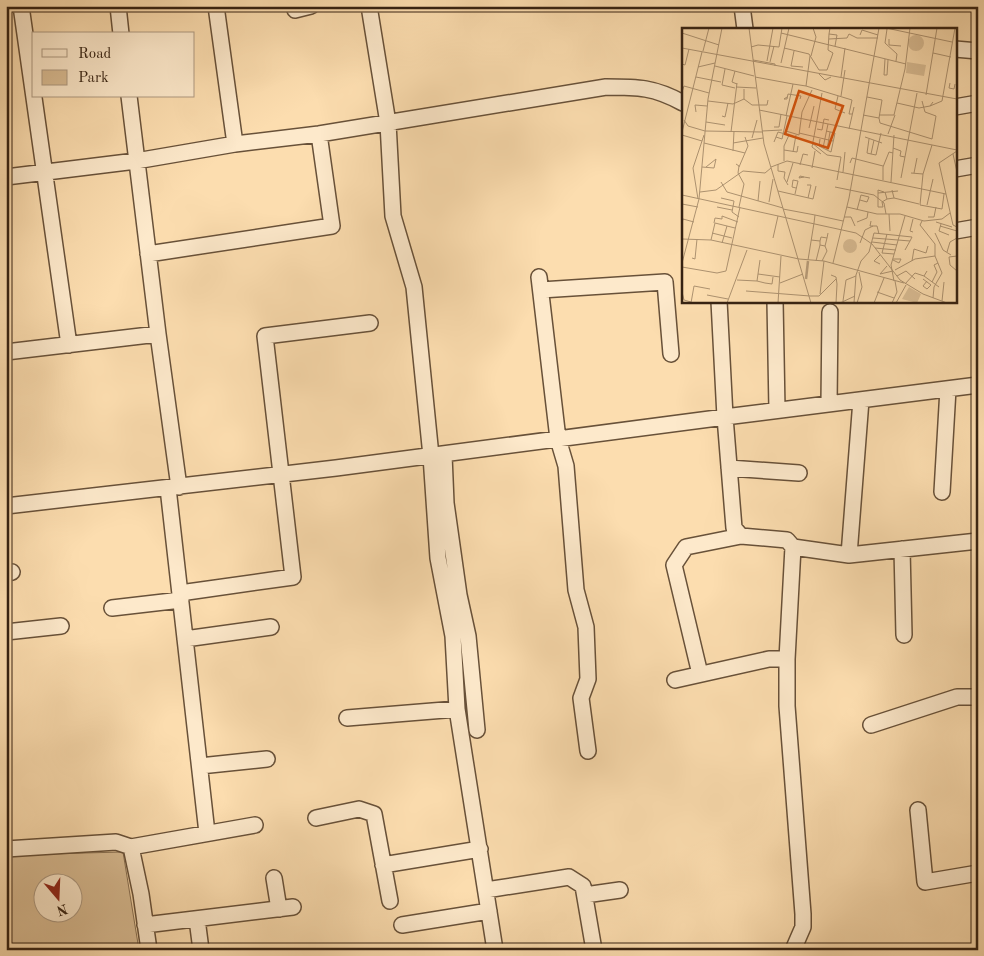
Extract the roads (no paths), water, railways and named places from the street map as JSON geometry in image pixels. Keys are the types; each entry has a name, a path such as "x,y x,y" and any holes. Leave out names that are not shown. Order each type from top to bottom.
{"street":[{"path":"21,6 32,85"},
{"path":"118,6 121,32"},
{"path":"216,6 235,144"},
{"path":"295,10 311,6"},
{"path":"369,6 388,123 392,216 414,287 459,595 468,636 477,730"},
{"path":"742,6 746,28"},
{"path":"956,49 978,51"},
{"path":"6,176 136,161 235,144 319,134 606,87 637,87 666,94 682,103"},
{"path":"34,98 69,345"},
{"path":"129,98 158,334 174,487 180,597 207,833"},
{"path":"956,107 978,103"},
{"path":"148,254 332,226 319,134"},
{"path":"956,169 978,165"},
{"path":"956,231 978,227"},
{"path":"588,751 581,698 588,679 586,627 576,590 566,466 558,439 540,284 665,282 671,354"},
{"path":"719,302 725,417 734,528 741,536"},
{"path":"776,302 777,410"},
{"path":"829,404 830,312"},
{"path":"112,608 293,577 264,336 370,323"},
{"path":"6,352 158,334"},
{"path":"6,506 438,456 978,385"},
{"path":"942,492 948,389"},
{"path":"849,555 860,400"},
{"path":"438,456 438,558 454,636 457,709 495,950"},
{"path":"729,468 799,473"},
{"path":"700,674 674,565 686,547 741,536 787,540 793,547 849,555 978,541"},
{"path":"793,547 787,659 787,706 803,914 803,927 793,950"},
{"path":"902,549 904,635"},
{"path":"6,632 61,626"},
{"path":"185,639 271,627"},
{"path":"674,680 769,659 787,659"},
{"path":"871,725 957,697 978,697"},
{"path":"347,718 457,709"},
{"path":"200,766 268,759"},
{"path":"316,818 359,809 374,814 390,901"},
{"path":"918,810 925,882 978,873"},
{"path":"6,849 116,842 131,847 255,825"},
{"path":"131,847 141,894 149,950"},
{"path":"384,865 480,849"},
{"path":"486,890 569,877 583,886 594,950"},
{"path":"145,925 286,908 274,878"},
{"path":"585,895 620,890"},
{"path":"402,925 489,911"},
{"path":"197,919 201,950"}]}
